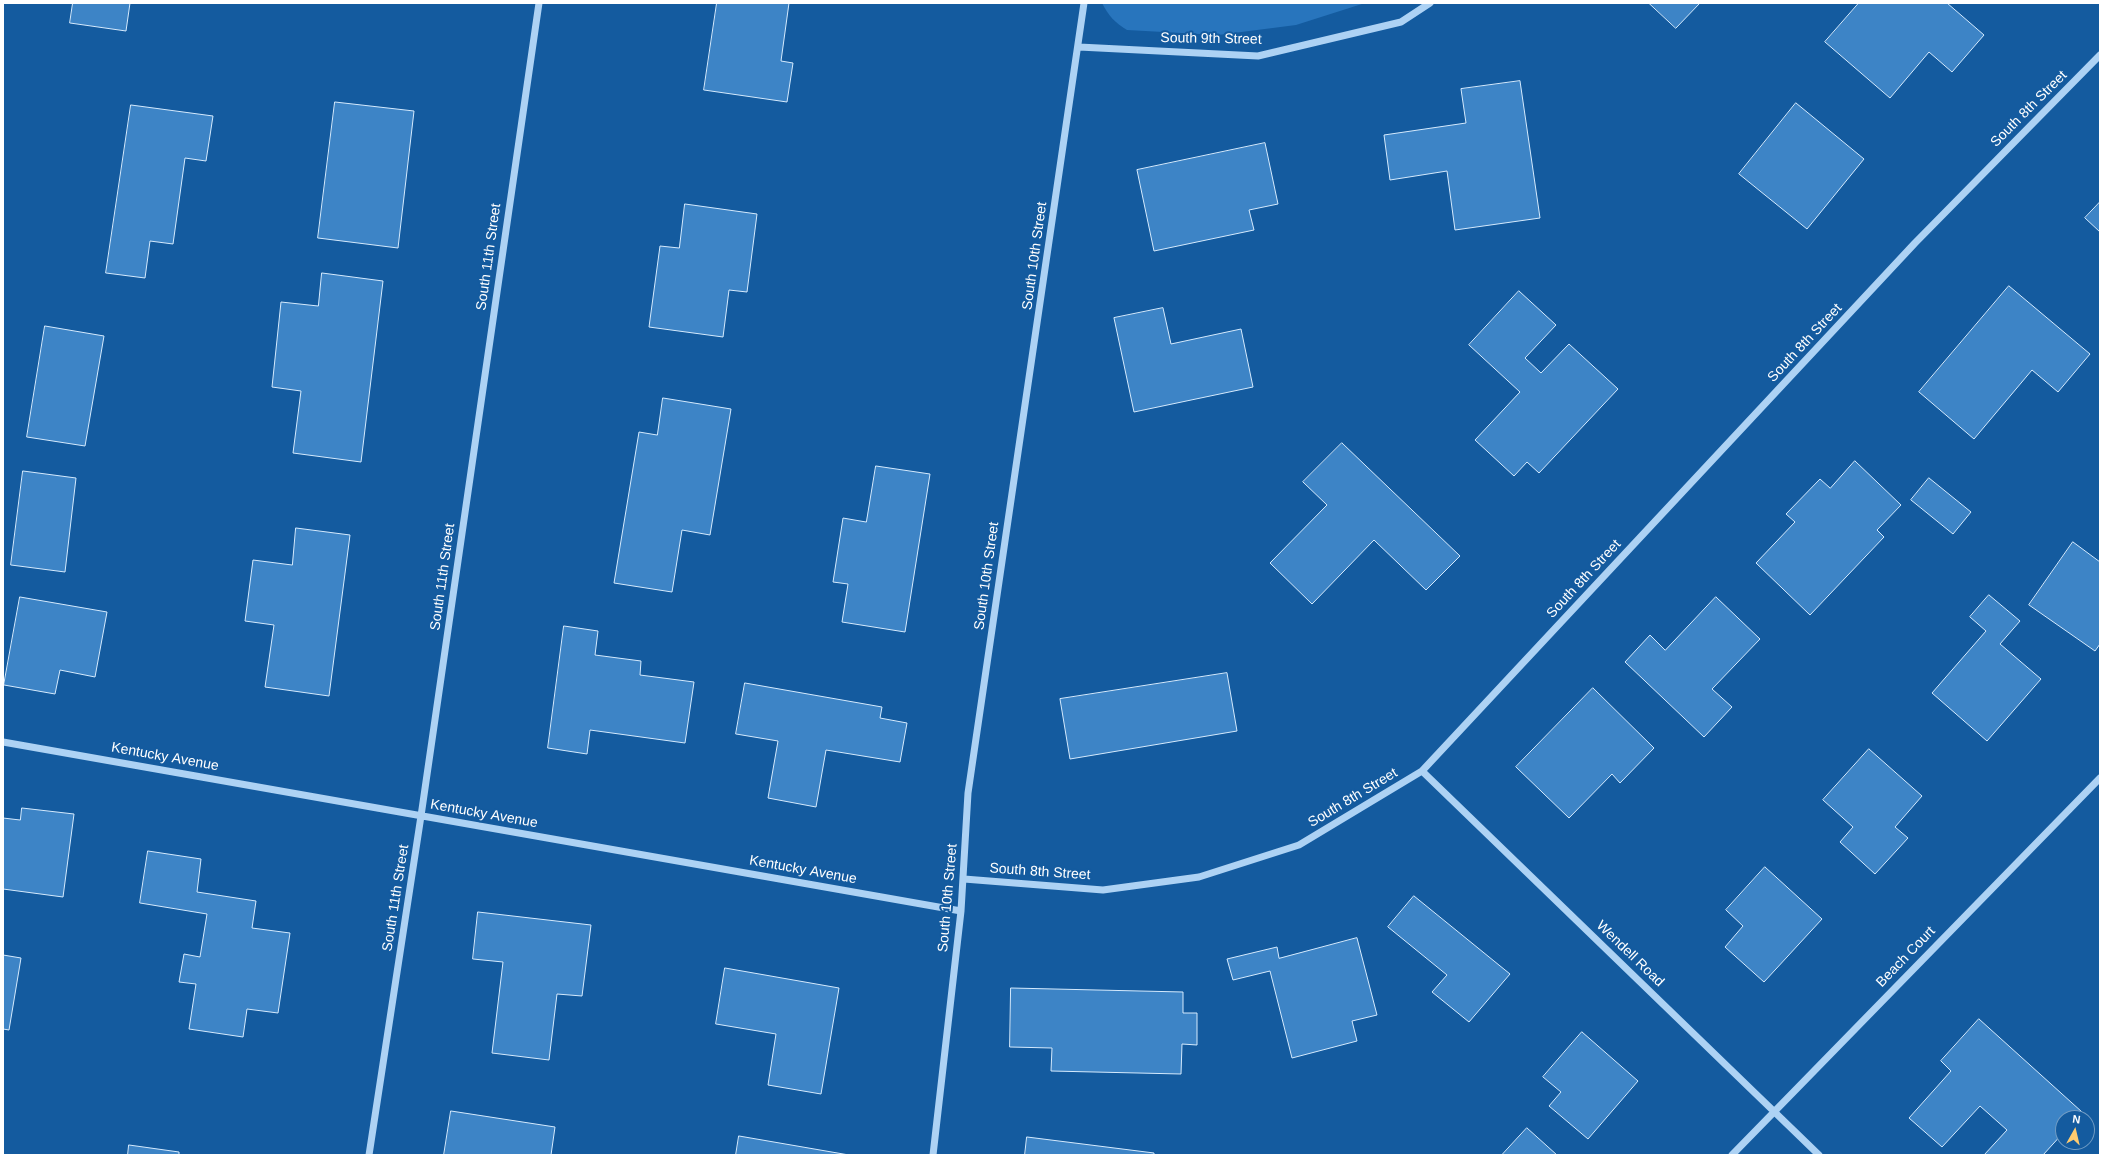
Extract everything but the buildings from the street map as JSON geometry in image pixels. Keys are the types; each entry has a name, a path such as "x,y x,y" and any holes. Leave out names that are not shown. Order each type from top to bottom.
{"street":[{"name":"South 11th Street","path":"369,1155 421,816 539,3"},
{"name":"South 10th Street","path":"933,1155 961,911 968,793 1084,3"},
{"name":"South 9th Street","path":"1078,47 1258,56 1401,22 1430,3"},
{"name":"South 8th Street","path":"964,879 1103,890 1199,877 1299,845 1422,772 1915,243 2100,55"},
{"name":"Kentucky Avenue","path":"3,742 961,911"},
{"name":"Wendell Road","path":"1422,772 1819,1155"},
{"name":"Beach Court","path":"1732,1155 2100,778"}],"shaded area":[{"path":"1102,3 1365,3 1296,25 1218,35 1127,30 1112,18"}]}
